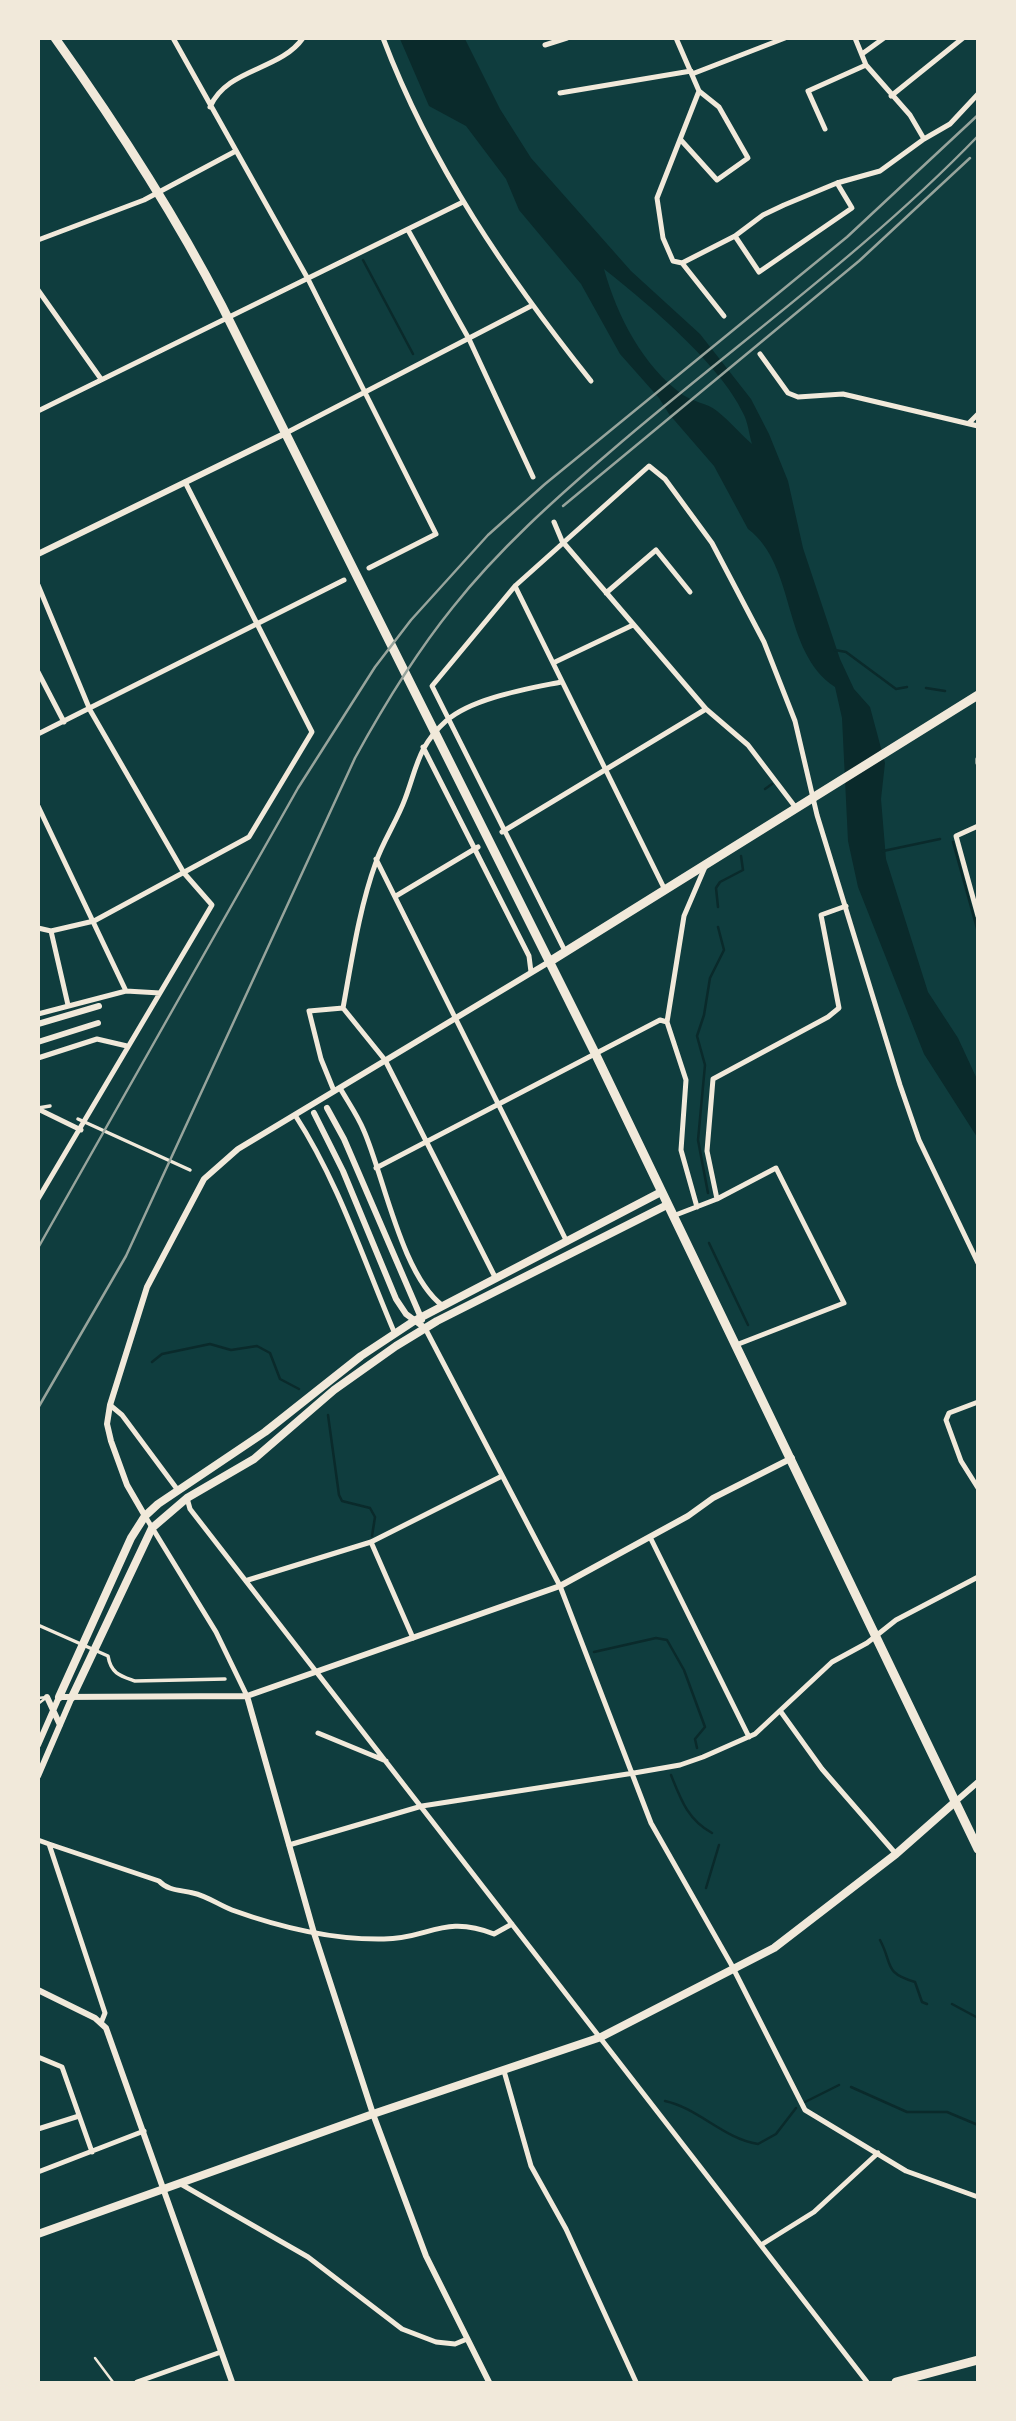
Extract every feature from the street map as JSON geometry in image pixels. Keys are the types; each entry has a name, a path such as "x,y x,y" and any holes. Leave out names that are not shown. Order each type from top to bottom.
{"highway":[{"path":"55,38 114,120 160,192 228,317 595,1053 978,1849"},
{"path":"549,962 978,695"},
{"path":"896,2382 978,2360"}],"main road":[{"path":"59,1697 103,1597 145,1516 177,1489 256,1438 417,1320 661,1192"},
{"path":"72,1697 152,1528 187,1498 254,1459 343,1382 425,1328 667,1205"},
{"path":"38,2234 373,2114 601,2037 734,1970 792,1935 896,1854 954,1802"}],"street":[{"path":"173,38 234,152 308,279 436,534 369,568"},
{"path":"210,107 223,86 283,55 303,38"},
{"path":"383,38 425,133 463,202 531,306 591,380"},
{"path":"545,46 567,38"},
{"path":"676,38 699,91 719,107 748,158 717,180 680,139"},
{"path":"560,93 692,72 785,38"},
{"path":"855,38 866,65 910,115 924,139"},
{"path":"862,54 884,38"},
{"path":"891,96 963,38"},
{"path":"825,128 808,91 866,65"},
{"path":"699,91 657,198 663,238 673,261 682,263 724,316"},
{"path":"682,263 735,236 763,215 837,183 880,172 924,139 950,124 978,94"},
{"path":"38,240 160,192 234,152"},
{"path":"735,236 759,272 852,208 837,183"},
{"path":"38,411 463,202"},
{"path":"408,230 470,339 533,477"},
{"path":"38,290 101,380"},
{"path":"38,554 286,433 531,306"},
{"path":"760,354 788,393 798,397 843,394 913,413 978,426"},
{"path":"969,423 978,414"},
{"path":"565,951 432,686 515,586 562,541 649,466 666,479 712,543 764,642 795,720 846,906 919,1140 978,1263"},
{"path":"38,928 51,931 93,921 249,837 312,732 185,482"},
{"path":"554,522 562,541 633,625 706,709 748,745 796,808"},
{"path":"606,593 656,550 691,592"},
{"path":"38,734 344,580"},
{"path":"38,585 90,710 184,873 212,905 38,1199"},
{"path":"515,586 665,890"},
{"path":"553,663 633,625"},
{"path":"38,672 64,722"},
{"path":"343,1008 367,888 376,859 405,799 413,766 423,747 448,719 503,694 561,682"},
{"path":"503,831 706,709"},
{"path":"423,747 529,956 531,972"},
{"path":"38,806 126,991"},
{"path":"978,826 956,836 978,916"},
{"path":"396,896 476,848"},
{"path":"376,859 567,1242"},
{"path":"697,1207 681,1150 686,1080 667,1022 684,915 705,867"},
{"path":"717,1199 707,1151 712,1079 828,1017 839,1008 821,915 846,906"},
{"path":"51,931 68,1005"},
{"path":"489,2382 426,2256 373,2114 314,1933 247,1696 216,1632 127,1485 107,1424 110,1405 147,1287 204,1179 238,1149 549,962"},
{"path":"38,1014 126,991 160,993"},
{"path":"38,1024 99,1006"},
{"path":"343,1008 385,1060 496,1279"},
{"path":"343,1008 309,1012 321,1059 337,1090 364,1130 418,1275 429,1293 443,1306"},
{"path":"376,1168 660,1020 667,1022"},
{"path":"38,1042 98,1023"},
{"path":"38,1058 97,1040 127,1046"},
{"path":"38,1108 50,1106"},
{"path":"38,1108 81,1130"},
{"path":"327,1108 344,1139 417,1320"},
{"path":"314,1113 326,1132 396,1299 425,1328 559,1586 610,1722 634,1773 662,1847 696,1899 805,2110 906,2171 978,2197"},
{"path":"295,1115 318,1151 350,1219 395,1334"},
{"path":"78,1119 190,1170"},
{"path":"673,1216 717,1199 776,1168 844,1303 736,1345"},
{"path":"977,1485 961,1461 946,1420 949,1413 978,1402"},
{"path":"110,1405 122,1415 177,1489"},
{"path":"38,1745 59,1697 247,1696 559,1586 650,1537 713,1498 792,1458"},
{"path":"248,1580 370,1542 502,1476"},
{"path":"187,1498 190,1509 248,1580 867,2382"},
{"path":"650,1537 749,1737"},
{"path":"370,1542 413,1638"},
{"path":"289,1845 422,1806 680,1765 749,1737 781,1712 832,1662 877,1635 896,1620 978,1577"},
{"path":"38,1625 107,1656 117,1675 135,1681 225,1679"},
{"path":"47,1697 60,1725"},
{"path":"38,1776 72,1697"},
{"path":"781,1712 822,1769 896,1854"},
{"path":"318,1733 387,1762"},
{"path":"954,1802 978,1782"},
{"path":"38,1840 314,1933 386,1939 443,1925 466,1926 494,1934 512,1924"},
{"path":"48,1844 105,2013 101,2023"},
{"path":"38,1990 101,2023 115,2046 232,2382"},
{"path":"38,2057 62,2067 92,2152"},
{"path":"504,2071 531,2166 566,2229 636,2382"},
{"path":"38,2129 79,2116"},
{"path":"38,2172 144,2132"},
{"path":"761,2245 814,2212 878,2153"},
{"path":"179,2183 307,2257 402,2329 436,2342 455,2344 467,2339"},
{"path":"137,2382 220,2352"}],"lane":[{"path":"38,1704 47,1697"},
{"path":"38,1698 59,1697"},
{"path":"94,2358 113,2382"}],"water":[{"path":"400,39 465,39 500,109 531,158 631,271 700,334 751,399 788,481 803,548 840,659 854,689 870,707 885,763 881,799 886,859 928,992 958,1038 977,1079 977,1137 924,1054 858,887 848,841 842,718 835,687 818,671 806,652 775,564 764,545 748,529 714,466 620,354 581,284 519,210 506,179 466,126 429,106","holes":["604,269 661,316 718,375 743,413 752,444 717,411 683,395 656,370 624,322"]}],"waterway":[{"path":"363,260 413,354"},
{"path":"835,650 846,652 896,689 907,687"},
{"path":"926,688 945,691"},
{"path":"765,789 772,784"},
{"path":"883,851 940,839"},
{"path":"953,842 978,932"},
{"path":"718,907 716,888 720,882 743,870 741,856"},
{"path":"708,1193 698,1140 705,1065 697,1036 704,1015 710,978 724,950 718,927"},
{"path":"709,1243 748,1325"},
{"path":"152,1362 162,1354 210,1344 231,1350 257,1346 270,1353 280,1379 299,1389"},
{"path":"328,1415 339,1495 342,1501 370,1508 375,1517 372,1536"},
{"path":"594,1652 656,1638 667,1640 684,1670 705,1727 695,1739 697,1748"},
{"path":"671,1775 691,1816 712,1833"},
{"path":"706,1888 719,1845"},
{"path":"880,1940 890,1967 898,1975 915,1982 922,2002 927,2004"},
{"path":"952,2004 978,2018"},
{"path":"805,2102 839,2085"},
{"path":"851,2087 907,2112 947,2112 978,2125"},
{"path":"665,2101 689,2110 734,2136 758,2144 776,2134 796,2108"}],"railway":[{"path":"38,1248 298,788 375,667 411,620 488,535 545,484 847,237 978,115"},
{"path":"38,1408 126,1256 355,758 401,680 439,625 489,565 549,506 657,412 845,259 935,179 978,136"},
{"path":"563,506 859,261 970,158"}]}
